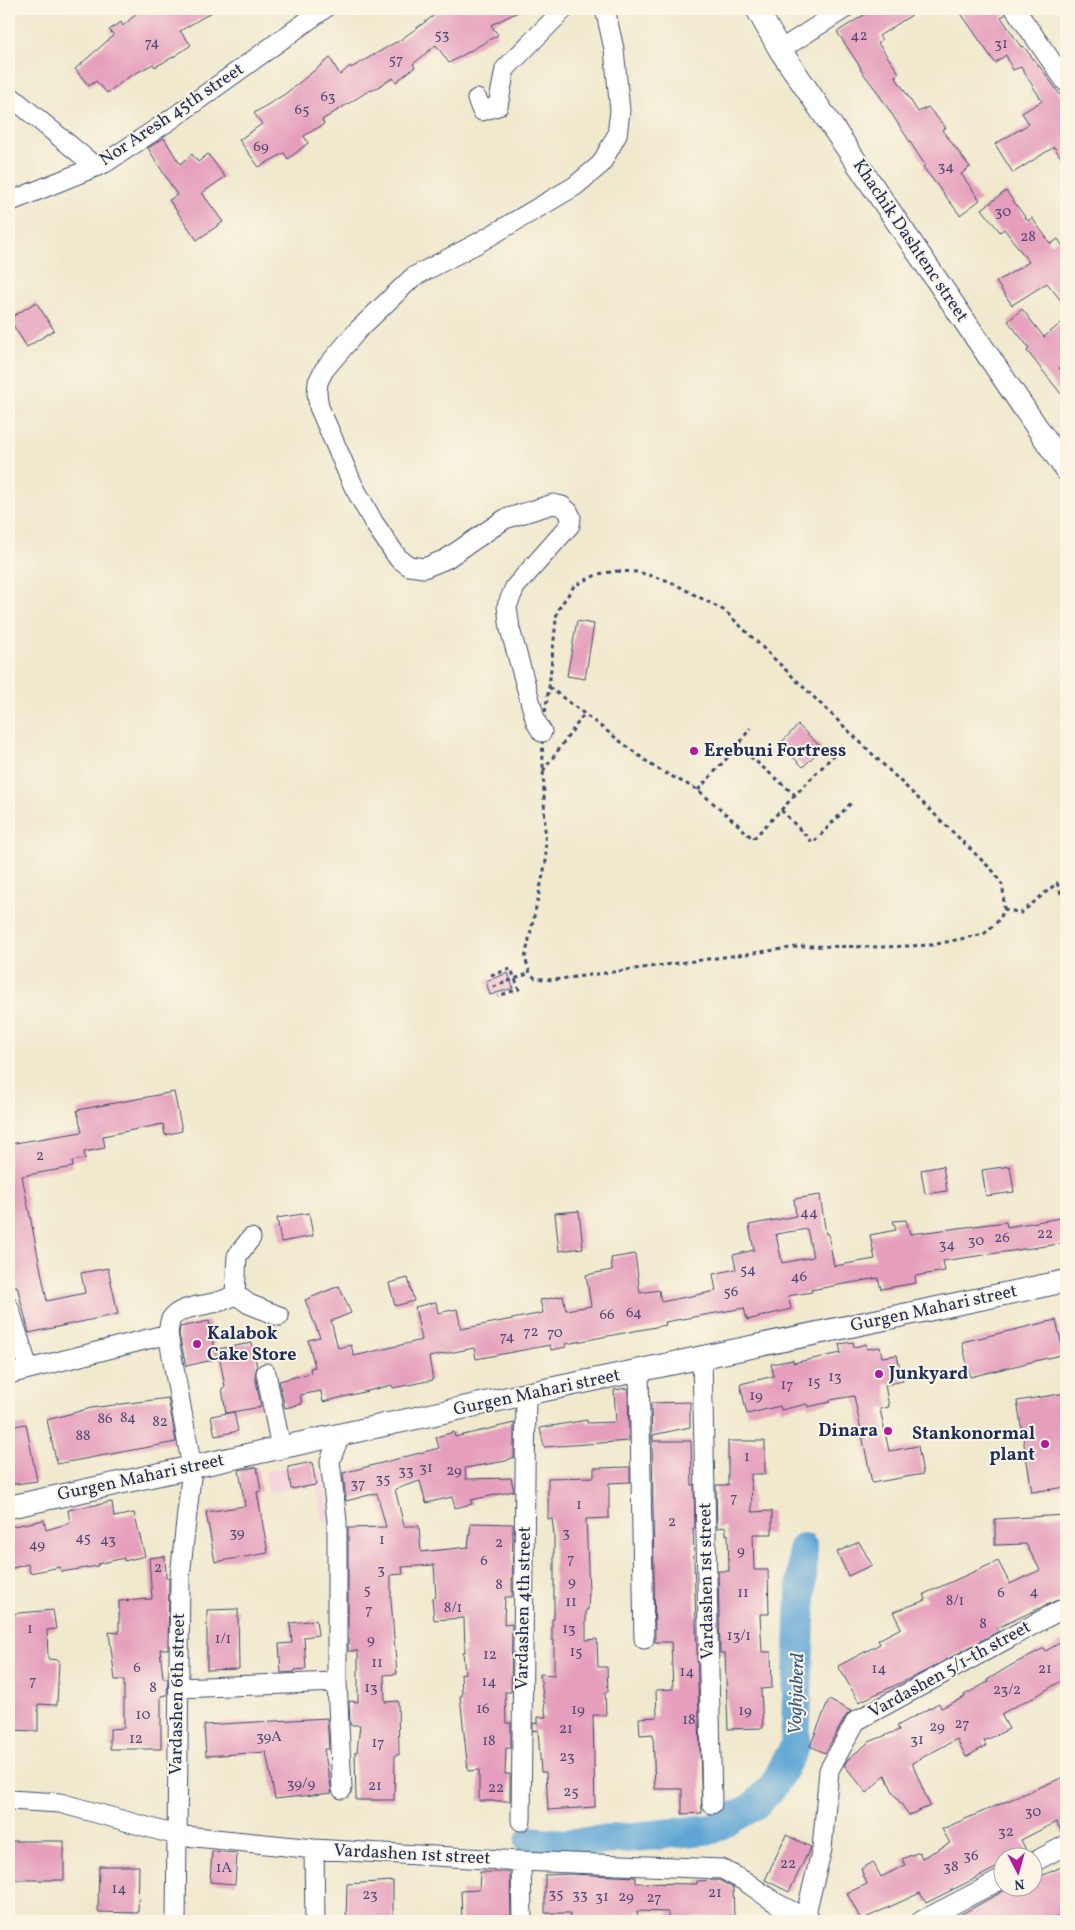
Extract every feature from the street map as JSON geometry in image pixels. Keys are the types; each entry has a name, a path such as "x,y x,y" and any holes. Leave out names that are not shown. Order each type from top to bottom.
{"main road":[{"name":"Khachik Dashtenc street","path":"757,9 780,50 1066,470"},
{"name":"Gurgen Mahari street","path":"9,1507 526,1394 639,1372 1066,1281"}],"street":[{"name":"Nor Aresh 45th street","path":"9,202 105,163 170,120 324,9"},
{"path":"477,99 482,111 498,106 505,69 564,9"},
{"path":"542,732 536,722 510,629 507,606 515,587 570,525 571,517 568,511 562,506 554,504 505,519 446,559 424,568 409,566 398,558 374,523 352,485 318,407 317,393 318,382 324,370 358,330 413,277 478,243 575,186 601,164 617,135 620,111 614,48 605,9"},
{"path":"780,50 844,9"},
{"path":"1015,9 1066,82"},
{"path":"9,95 96,167"},
{"path":"9,1374 168,1334 170,1320 179,1311 228,1301 235,1294 237,1256 251,1238"},
{"path":"235,1294 249,1304 279,1316"},
{"path":"9,1307 28,1368"},
{"name":"Vardashen 6th street","path":"168,1334 192,1468 180,1576 176,1921"},
{"name":"Vardashen 1st street","path":"702,1358 712,1804"},
{"path":"639,1372 644,1639"},
{"path":"266,1373 281,1448"},
{"name":"Vardashen 4th street","path":"521,1821 526,1394"},
{"path":"340,1435 330,1461 338,1521 337,1682 342,1789"},
{"name":"Vardashen 5/1-th street","path":"808,1919 822,1849 830,1770 856,1721 1066,1607"},
{"path":"179,1688 337,1682"},
{"name":"Vardashen 1st street","path":"10,1802 60,1803 176,1835 314,1849 521,1861 722,1869 746,1882 776,1903 808,1919"},
{"path":"1042,1858 1066,1845"},
{"path":"314,1849 315,1921"},
{"path":"521,1861 522,1921"},
{"path":"921,1921 992,1884"}],"path":[{"path":"617,571 638,572 669,581 725,611 993,871 1003,886 1004,909 1000,919 984,934 932,945 884,948 805,946 553,980 535,978 530,973 525,958 546,861 542,732 549,687 557,611 574,586 598,574 617,571"},
{"path":"549,687 654,767 698,790 753,839 834,755"},
{"path":"543,771 585,713"},
{"path":"698,790 738,746 750,728"},
{"path":"738,746 795,795"},
{"path":"781,810 813,843 853,800"},
{"path":"1004,909 1021,913 1057,883 1066,906"},
{"path":"491,976 511,969 519,989 498,996"},
{"path":"493,987 530,973"}],"shaded area":[{"path":"288,1467 291,1489 268,1493 265,1471"},
{"path":"322,1472 331,1521 322,1522 314,1473"}],"building":[{"path":"141,9 217,9 180,31 191,45 175,56 155,67 153,64 129,77 107,93 96,81 89,86 75,69 114,35 109,30 121,22 123,26"},
{"path":"443,9 524,9 491,25 498,35 449,63 436,45 413,64 415,67 396,82 393,78 322,120 324,124 304,136 308,143 288,159 284,153 259,167 239,140 262,124 254,113 285,94 330,58 340,75 350,66 351,68 396,43"},
{"path":"873,9 921,9 879,36 882,40 878,43 899,73 895,76 918,112 928,107 946,128 942,130 970,167 961,174 980,200 960,215 923,167 925,165 837,32"},
{"path":"958,9 1004,9 1005,15 1001,17 1021,47 1023,46 1044,72 1066,103 1066,165 1054,147 1013,173 995,144 1029,124 1022,113 1042,101 1021,67 1013,70 1006,55 995,63"},
{"path":"164,138 180,164 192,154 198,162 208,154 225,177 202,193 223,222 197,240 169,200 177,195 148,148"},
{"path":"1006,191 1028,221 1032,218 1051,244 1058,239 1066,251 1066,307 1047,283 1012,305 996,282 1029,262 1004,229 1000,232 982,209"},
{"path":"36,302 54,330 27,347 9,319"},
{"path":"1022,309 1044,337 1066,319 1066,362 1059,368 1066,376 1066,400 1027,351 1029,348 1008,321"},
{"path":"577,621 594,624 585,679 567,676"},
{"path":"798,725 822,748 803,767 780,744"},
{"path":"508,973 513,988 490,995 486,981"},
{"path":"174,1092 182,1131 165,1135 163,1124 103,1136 105,1148 84,1152 85,1159 72,1161 73,1167 22,1176 47,1301 85,1293 81,1273 108,1268 118,1314 29,1333 17,1286 9,1287 9,1144 82,1132 77,1110"},
{"path":"943,1166 947,1191 925,1194 921,1170"},
{"path":"1010,1166 1014,1192 986,1196 982,1170"},
{"path":"820,1195 826,1234 828,1233 834,1266 875,1259 870,1235 896,1230 893,1221 906,1220 910,1234 1006,1222 1007,1227 1066,1217 1066,1243 943,1261 945,1271 915,1276 916,1283 881,1289 878,1278 811,1290 812,1292 788,1296 791,1309 747,1320 744,1308 665,1322 666,1325 566,1344 566,1347 551,1350 550,1345 476,1359 474,1348 429,1357 433,1380 393,1388 392,1385 323,1402 321,1391 300,1395 302,1404 285,1408 279,1381 311,1373 310,1368 315,1367 308,1340 320,1337 305,1300 339,1286 351,1313 331,1321 338,1348 351,1345 354,1356 422,1340 415,1307 436,1302 438,1313 457,1309 461,1329 543,1313 540,1300 563,1296 566,1310 591,1306 586,1275 612,1270 611,1258 635,1254 640,1293 659,1290 661,1302 716,1291 713,1274 736,1269 733,1255 754,1250 749,1225 796,1216 794,1199","holes":["807,1229 813,1257 782,1263 776,1234"]},
{"path":"579,1211 583,1248 559,1251 555,1213"},
{"path":"309,1213 313,1236 281,1242 277,1218"},
{"path":"408,1278 414,1301 395,1306 389,1283"},
{"path":"1056,1320 1064,1354 970,1377 962,1342"},
{"name":"Kalabok Cake Store","path":"209,1321 217,1359 186,1366 179,1334 180,1327"},
{"path":"853,1342 854,1347 866,1344 867,1349 880,1347 882,1357 897,1355 903,1381 885,1385 889,1407 880,1409 889,1451 918,1446 923,1474 872,1483 854,1396 830,1400 830,1402 808,1407 807,1404 781,1410 780,1406 747,1414 740,1384 774,1376 771,1364 793,1360 793,1363 841,1353 839,1344"},
{"path":"252,1343 257,1367 255,1375 261,1407 226,1413 222,1388 225,1387 218,1349"},
{"path":"628,1388 629,1441 544,1447 540,1428 587,1420 587,1423 616,1422 614,1390"},
{"name":"Stankonormal plant","path":"1066,1393 1066,1487 1032,1492 1017,1401"},
{"path":"168,1398 176,1442 57,1464 47,1420 91,1408"},
{"path":"690,1402 690,1427 653,1435 652,1440 651,1403"},
{"path":"234,1412 238,1431 215,1436 211,1416"},
{"path":"514,1423 514,1457 506,1461 465,1468 466,1479 511,1478 514,1491 471,1500 472,1504 455,1508 452,1497 426,1503 420,1481 395,1489 404,1526 419,1526 421,1552 468,1547 471,1523 513,1524 512,1597 505,1597 504,1625 512,1624 511,1692 505,1692 506,1723 511,1723 511,1748 506,1748 505,1774 510,1774 510,1801 479,1801 479,1770 468,1771 460,1696 462,1696 461,1674 465,1673 463,1652 465,1652 464,1618 434,1620 432,1598 436,1597 434,1565 402,1567 403,1574 391,1575 391,1600 397,1674 384,1675 385,1702 398,1701 399,1755 395,1755 394,1800 356,1800 355,1752 357,1752 360,1725 350,1725 349,1701 358,1702 358,1651 348,1651 348,1528 386,1527 377,1493 346,1501 343,1473 439,1448 436,1437 454,1432 455,1437"},
{"path":"26,1424 37,1481 9,1485 9,1427"},
{"path":"652,1441 691,1441 692,1485 694,1485 695,1528 693,1528 702,1813 682,1814 682,1789 655,1789 653,1734 640,1735 639,1718 657,1717 656,1690 673,1689 671,1642 655,1642"},
{"path":"728,1441 765,1441 765,1474 751,1474 752,1512 772,1511 772,1534 753,1534 754,1570 768,1570 769,1614 760,1614 762,1652 771,1652 772,1688 761,1689 763,1728 728,1729 725,1653 720,1653 718,1571 729,1571 728,1534 726,1535 726,1527 717,1528 716,1485 728,1485"},
{"path":"312,1462 316,1485 291,1489 288,1467"},
{"path":"257,1467 261,1491 257,1492 268,1553 215,1562 206,1512 245,1506 239,1470"},
{"path":"630,1467 630,1482 609,1483 609,1518 586,1519 589,1591 588,1610 586,1610 586,1640 597,1639 598,1667 607,1667 608,1692 605,1692 606,1715 593,1715 595,1807 548,1810 546,1772 541,1772 538,1730 533,1731 533,1723 538,1724 538,1717 546,1717 540,1674 554,1675 552,1619 554,1619 554,1534 552,1519 548,1519 548,1478 594,1477 594,1468"},
{"path":"112,1502 114,1517 134,1513 145,1556 124,1561 124,1558 98,1564 98,1566 61,1572 60,1567 30,1573 28,1564 9,1569 9,1527 44,1520 46,1530 70,1523 68,1510"},
{"path":"1066,1515 1066,1596 997,1628 999,1631 924,1672 859,1702 838,1666 880,1644 878,1640 901,1628 893,1612 926,1600 924,1594 998,1561 1010,1584 1040,1570 1026,1544 995,1545 995,1519"},
{"path":"859,1542 872,1565 848,1576 837,1552"},
{"path":"165,1556 166,1578 169,1578 168,1649 160,1649 163,1678 168,1678 167,1695 161,1696 161,1749 110,1749 110,1729 124,1728 124,1680 115,1680 109,1632 119,1633 119,1601 152,1599 149,1558"},
{"path":"238,1609 239,1669 207,1670 207,1610"},
{"path":"53,1610 56,1629 47,1630 48,1659 59,1660 57,1705 38,1704 38,1731 9,1730 9,1614"},
{"path":"316,1620 318,1635 304,1637 306,1669 281,1673 279,1644 292,1643 290,1623"},
{"path":"1066,1639 1066,1678 1028,1701 1001,1714 1009,1729 984,1741 986,1746 966,1757 957,1739 912,1763 930,1806 909,1815 894,1794 885,1775 867,1793 844,1765 848,1759 869,1742 899,1730 897,1726 939,1703 941,1708 965,1697 964,1695 988,1682 987,1680 1008,1667 1044,1648 1046,1651"},
{"path":"829,1700 851,1711 846,1716 825,1753 810,1746"},
{"path":"327,1718 329,1749 324,1749 332,1793 275,1799 266,1752 206,1756 204,1725"},
{"path":"1066,1776 1066,1834 1063,1834 1056,1822 1021,1840 1025,1848 992,1848 992,1870 926,1903 920,1893 861,1920 847,1893 867,1884 861,1869 873,1862 881,1877 905,1865 902,1859 919,1852 922,1858 950,1843 942,1829"},
{"path":"786,1835 811,1847 789,1892 765,1880"},
{"path":"9,1841 64,1841 64,1880 9,1880"},
{"path":"212,1851 237,1853 235,1884 210,1882"},
{"path":"1066,1865 1066,1914 1046,1921 949,1921 992,1897 1042,1898 1042,1876"},
{"path":"99,1866 139,1866 138,1913 98,1912"},
{"path":"480,1872 510,1872 511,1921 462,1921 461,1891 479,1890"},
{"path":"570,1874 636,1877 636,1883 697,1884 697,1881 719,1880 733,1888 734,1916 693,1917 693,1921 668,1921 668,1912 637,1911 638,1921 570,1921 570,1913 545,1913 545,1875"},
{"path":"393,1881 393,1921 346,1921 347,1884"}],"waterway":[{"name":"Voghjaberd","path":"530,1841 566,1844 713,1829 756,1805 774,1785 795,1746 803,1548"}],"place":[{"name":"Erebuni Fortress","path":"694,751"},
{"name":"Kalabok Cake Store","path":"197,1344"},
{"name":"Junkyard","path":"879,1374"},
{"name":"Dinara","path":"888,1431"},
{"name":"Stankonormal plant","path":"1045,1444"}]}
